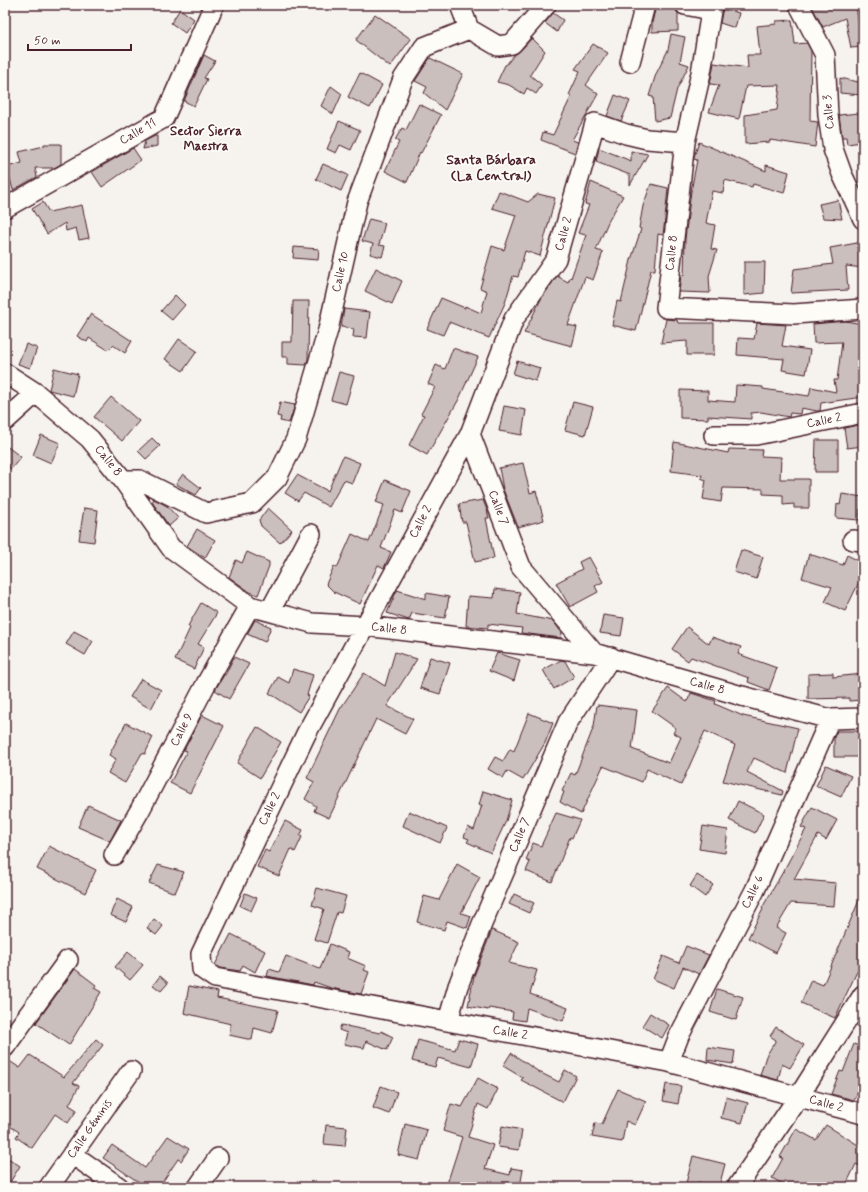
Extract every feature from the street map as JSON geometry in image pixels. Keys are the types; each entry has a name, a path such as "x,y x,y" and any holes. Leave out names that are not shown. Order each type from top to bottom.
{"street":[{"name":"Calle 11","path":"5,208 164,118 214,5"},
{"path":"460,5 469,29 498,46 512,44 546,5"},
{"path":"630,62 645,5"},
{"path":"685,5 712,7"},
{"name":"Calle 3","path":"799,5 825,55 828,115 833,149 842,174 863,219"},
{"name":"Calle 8","path":"712,7 701,72 685,142 666,308 794,314 863,309"},
{"name":"Calle 10","path":"122,480 140,480 206,513 252,503 277,478 296,439 328,330 356,202 403,79 424,47 469,29"},
{"name":"Calle 2","path":"685,142 647,139 626,134 595,123 556,259 514,319 470,434 306,734 201,954 202,969 215,978 669,1062 863,1114"},
{"name":"Calle 8","path":"5,373 36,393 90,439 122,480 171,548 250,606 312,623 365,626 602,655 742,696 830,719 863,718"},
{"path":"5,421 36,393"},
{"name":"Calle 2","path":"714,435 756,435 863,413"},
{"name":"Calle 7","path":"448,1022 458,986 482,924 568,722 602,655 521,567 470,434"},
{"path":"270,612 311,534"},
{"name":"Calle 9","path":"114,855 137,816 206,684 250,606"},
{"name":"Calle 6","path":"669,1062 679,1036 755,890 830,719"},
{"path":"5,1047 68,960"},
{"path":"738,1187 799,1096 863,995"},
{"name":"Calle Géminis","path":"49,1187 131,1071"},
{"path":"72,1154 119,1187"},
{"path":"198,1187 218,1158"}],"building":[{"path":"519,5 531,5 527,10"},
{"path":"811,5 856,5 859,27 863,26 863,47 851,48 845,18 823,27"},
{"path":"723,8 739,13 735,28 720,23"},
{"path":"180,9 194,19 185,33 171,23"},
{"path":"675,9 678,13 678,31 652,32 652,23 655,10"},
{"path":"553,13 563,20 557,32 545,23"},
{"path":"375,14 411,39 390,67 356,40"},
{"path":"792,20 795,44 807,43 811,51 810,121 818,122 815,147 770,140 770,142 745,144 745,115 777,110 780,85 746,86 739,119 709,112 719,85 710,84 714,63 748,68 747,55 760,55 757,26 776,24 776,21"},
{"path":"671,34 685,37 680,62 689,65 677,89 670,118 655,121 653,97 649,96 656,74 668,50"},
{"path":"532,38 545,51 530,75 542,85 536,94 527,88 524,94 509,85 497,82 505,65"},
{"path":"593,44 608,53 586,85 598,94 572,140 578,142 575,153 541,140 543,132 553,135 571,97 569,95 580,71 575,69"},
{"path":"204,55 215,61 204,78 207,79 194,106 184,101"},
{"path":"430,58 463,74 445,110 424,93 427,87 415,81"},
{"path":"360,73 382,85 370,108 348,97"},
{"path":"840,78 863,83 861,95 840,93"},
{"path":"331,86 342,94 333,114 321,106"},
{"path":"615,95 630,101 621,121 607,116"},
{"path":"419,104 441,115 421,153 420,152 407,182 385,171 399,142 395,140 402,128 406,130"},
{"path":"859,113 862,142 847,144 846,137 842,137 839,115"},
{"path":"339,121 360,130 351,150 340,145 336,153 327,149"},
{"path":"157,136 157,146 143,149 145,141"},
{"path":"699,142 766,171 766,165 789,172 784,193 753,184 752,187 725,180 723,193 712,191 706,223 715,225 711,249 717,250 709,276 710,293 679,292 681,275 684,275 685,239 691,191 697,160 694,159 694,157"},
{"path":"44,144 61,144 61,164 54,168 35,168 37,177 13,190 7,167 22,163 19,152 44,146"},
{"path":"133,148 141,160 102,187 92,172"},
{"path":"599,148 631,161 631,151 648,154 630,185 630,175 596,162"},
{"path":"323,164 348,175 341,191 316,179"},
{"path":"591,182 623,196 608,222 596,250 603,252 593,280 585,277 568,325 577,327 572,346 524,333 541,299 557,276 568,282 570,277 571,278 586,235 578,233 589,205 585,204"},
{"path":"651,184 668,188 665,219 663,235 658,234 655,270 651,270 636,331 612,325 617,301 621,302 631,260 641,229 639,228 643,206"},
{"path":"499,191 528,202 538,194 555,198 540,256 525,251 518,277 513,276 505,303 489,338 449,322 443,335 427,329 441,298 481,313 487,291 480,288 492,246 504,250 516,215 492,208"},
{"path":"838,200 842,219 823,218 819,204"},
{"path":"43,202 49,212 82,205 89,238 79,240 76,228 66,231 65,223 47,234 32,209"},
{"path":"369,219 385,223 379,245 385,246 382,257 370,254 373,244 362,241"},
{"path":"862,242 863,268 846,266 848,290 791,293 794,269 833,264 830,248"},
{"path":"294,247 319,249 318,260 293,258"},
{"path":"744,262 765,262 764,293 744,295"},
{"path":"376,268 402,281 392,304 365,291"},
{"path":"175,295 185,305 172,320 161,311"},
{"path":"293,301 309,301 308,359 306,365 288,364 288,357 282,357 282,342 292,342"},
{"path":"344,309 370,312 367,338 353,337 354,329 341,327"},
{"path":"91,314 132,341 125,353 113,345 108,350 89,338 87,342 77,336"},
{"path":"666,319 677,320 678,323 714,323 714,355 687,355 687,341 661,343"},
{"path":"845,321 863,324 863,397 821,403 820,411 801,408 800,414 790,413 789,417 761,412 751,413 751,419 708,416 708,419 680,418 680,390 708,391 708,400 735,402 736,385 763,387 763,389 809,396 811,387 836,392 834,380 837,380 842,342 814,343 813,324"},
{"path":"757,323 786,325 782,346 810,350 806,374 782,370 784,359 737,355 738,338 754,339"},
{"path":"179,339 197,351 183,371 165,359"},
{"path":"26,344 37,348 30,368 18,364"},
{"path":"453,348 478,357 459,399 427,455 409,445 424,415 421,414 435,387 428,384 436,365 445,369"},
{"path":"517,361 540,368 536,381 513,374"},
{"path":"54,368 78,374 73,396 49,390"},
{"path":"339,372 354,376 346,404 331,400"},
{"path":"111,397 139,421 122,441 94,417"},
{"path":"280,402 295,405 289,423 280,421 281,417 277,416"},
{"path":"573,402 593,407 585,435 565,430"},
{"path":"504,406 526,410 522,435 499,431"},
{"path":"863,424 863,446 847,448 844,428"},
{"path":"41,435 60,443 51,463 33,455"},
{"path":"152,438 160,446 146,459 138,451"},
{"path":"816,440 838,440 838,472 815,472"},
{"path":"674,442 728,453 729,449 762,450 761,456 781,457 780,479 809,479 809,508 794,508 794,504 783,505 783,495 763,494 763,489 723,488 721,502 703,499 706,480 701,478 702,475 671,471"},
{"path":"5,445 21,457 11,469 5,465"},
{"path":"343,456 360,463 352,483 344,480 329,507 304,493 298,501 285,493 297,475 328,491"},
{"path":"523,463 530,493 536,491 544,520 518,527 503,489 499,468"},
{"path":"183,474 201,488 196,495 176,484"},
{"path":"385,480 411,491 402,513 395,510 381,548 391,552 384,568 378,565 360,604 334,592 326,584 334,566 337,568 352,534 369,542 384,505 376,502"},
{"path":"842,494 863,497 863,509 860,509 859,520 836,518 837,504 840,505"},
{"path":"154,499 167,506 178,518 169,526 152,502"},
{"path":"483,500 489,518 486,518 494,558 475,562 466,522 462,522 459,504"},
{"path":"84,508 98,510 94,542 79,540"},
{"path":"268,508 292,530 280,543 261,526 259,520"},
{"path":"197,529 215,540 205,558 187,546"},
{"path":"741,550 763,557 756,579 734,572"},
{"path":"247,552 269,562 269,566 258,595 250,592 229,577 236,560 242,563"},
{"path":"809,554 843,565 847,555 863,563 863,574 845,611 825,602 832,587 802,578"},
{"path":"589,557 603,582 595,586 598,592 570,607 556,583 582,569 579,562"},
{"path":"495,589 520,592 517,614 553,621 562,633 561,638 521,633 522,628 488,624 488,628 466,626 468,596 494,598"},
{"path":"397,590 426,599 426,593 449,597 445,618 412,613 409,620 387,613"},
{"path":"201,603 217,613 198,644 204,647 194,669 175,660 190,628 188,626"},
{"path":"603,615 624,618 621,636 600,633"},
{"path":"255,620 271,627 265,642 247,634"},
{"path":"687,627 709,644 712,637 741,647 738,654 777,668 769,690 748,682 749,678 691,657 688,661 672,649"},
{"path":"74,631 93,641 85,655 66,644"},
{"path":"395,652 417,659 387,706 413,719 405,734 376,719 329,818 314,811 316,806 305,799 314,782 307,778 340,709 364,673 385,686"},
{"path":"497,653 520,660 514,681 489,671"},
{"path":"234,657 249,664 229,699 215,690"},
{"path":"430,657 450,663 440,694 420,688"},
{"path":"561,660 565,661 574,677 554,689 543,670"},
{"path":"293,669 313,675 307,695 309,696 299,712 269,693 278,677 289,683"},
{"path":"833,673 833,677 863,674 863,700 849,701 849,698 808,699 808,674"},
{"path":"141,679 161,690 151,709 130,697"},
{"path":"668,688 687,702 691,693 716,701 715,704 743,716 798,728 787,773 754,758 747,772 783,791 782,795 723,781 735,745 705,731 681,785 647,769 642,782 603,766 581,814 560,802 564,792 562,791 571,773 575,775 594,726 597,705 637,710 632,749 669,763 681,737 673,733 676,728 652,711"},
{"path":"529,713 553,723 545,743 523,780 507,771 503,778 488,769 495,757 503,761 510,749 514,751"},
{"path":"202,715 224,726 190,793 170,783 187,751 184,750"},
{"path":"126,723 153,737 145,754 142,753 125,783 108,773 116,759 109,755"},
{"path":"257,727 281,742 260,778 237,763"},
{"path":"837,731 863,731 863,757 834,757 834,737"},
{"path":"826,765 851,776 841,797 816,786"},
{"path":"483,791 512,800 506,821 491,853 467,842 469,839 464,837 468,827 474,830 482,805 479,805"},
{"path":"738,801 764,814 755,833 729,820"},
{"path":"88,805 121,820 110,841 78,827"},
{"path":"812,807 837,820 826,840 818,835 794,879 836,883 834,906 791,903 776,928 786,933 776,953 748,938 763,909 762,908 806,829 801,827"},
{"path":"409,811 447,828 440,843 403,826"},
{"path":"556,813 580,820 572,838 570,837 552,882 526,871 530,862 526,860 533,843 541,846"},
{"path":"285,821 303,830 300,836 302,837 295,852 291,849 279,876 257,867 265,850 269,852"},
{"path":"703,826 728,830 725,853 699,849"},
{"path":"49,846 96,870 85,893 37,869"},
{"path":"457,864 480,877 461,913 471,916 467,928 447,921 444,930 417,922 424,896 439,900"},
{"path":"158,865 184,872 175,893 149,883"},
{"path":"697,875 713,885 705,897 690,886"},
{"path":"317,888 346,896 341,913 337,912 327,943 314,939 324,909 312,905"},
{"path":"863,891 863,959 835,1018 801,1003 811,980 823,985"},
{"path":"245,893 257,898 251,911 240,906"},
{"path":"514,894 534,903 529,913 509,904"},
{"path":"117,899 133,907 126,922 110,915"},
{"path":"154,919 163,926 156,935 147,928"},
{"path":"492,930 519,942 509,963 537,970 530,994 568,1008 563,1021 527,1008 525,1021 512,1019 513,1012 489,1008 488,1010 468,1006 474,976"},
{"path":"231,934 265,951 255,972 243,965 240,971 221,968 215,965"},
{"path":"330,944 349,952 347,958 366,966 364,970 369,972 361,994 331,988 314,982 313,985 267,976 269,969 279,972 286,956 320,969"},
{"path":"686,946 709,955 699,974 683,967 674,988 653,979 663,956 679,963"},
{"path":"128,952 143,965 130,980 115,967"},
{"path":"75,969 96,985 94,988 101,992 69,1045 36,1023"},
{"path":"160,976 168,983 161,991 153,985"},
{"path":"189,986 218,992 217,998 278,1010 272,1033 254,1028 252,1040 229,1035 231,1024 184,1013"},
{"path":"717,989 743,997 736,1020 710,1012"},
{"path":"650,1013 669,1025 662,1038 642,1026"},
{"path":"341,1025 380,1033 381,1031 393,1037 387,1050 366,1041 364,1048 344,1044 347,1033 339,1030"},
{"path":"776,1027 804,1045 790,1068 782,1064 778,1080 760,1075 766,1056 776,1040 770,1036"},
{"path":"96,1039 103,1045 73,1083 79,1086 69,1105 77,1110 68,1123 55,1114 32,1148 16,1137 19,1132 5,1123 5,1058 20,1068 30,1055 64,1077"},
{"path":"459,1039 478,1044 471,1067 438,1058 435,1067 412,1061 418,1040 455,1050"},
{"path":"854,1044 863,1048 863,1079 854,1100 831,1094 840,1071 843,1072"},
{"path":"708,1047 735,1051 733,1064 707,1060"},
{"path":"511,1053 539,1072 559,1082 565,1070 576,1076 563,1102 521,1080 523,1078 503,1066"},
{"path":"478,1078 498,1089 488,1109 478,1104 468,1137 493,1145 485,1169 510,1175 511,1168 523,1170 520,1187 446,1187 462,1137 443,1131 451,1104 462,1107"},
{"path":"666,1084 681,1086 678,1104 663,1101"},
{"path":"381,1086 397,1092 389,1114 373,1108"},
{"path":"618,1089 646,1101 635,1125 626,1121 622,1142 592,1137 595,1123 602,1124"},
{"path":"726,1097 748,1103 742,1123 721,1118"},
{"path":"405,1124 427,1130 419,1160 398,1155"},
{"path":"326,1125 347,1127 345,1146 324,1144"},
{"path":"826,1125 863,1148 863,1167 856,1164 845,1187 788,1187 772,1178 783,1158 780,1157 796,1129 816,1140"},
{"path":"502,1126 522,1130 519,1150 498,1147"},
{"path":"168,1136 189,1149 181,1161 178,1159 159,1187 146,1187 103,1158 112,1145 145,1168"},
{"path":"5,1156 20,1166 7,1187 5,1187"},
{"path":"693,1156 725,1164 719,1187 698,1182 697,1187 685,1187"}],"district":[{"name":"Sector Sierra Maestra","path":"206,138"},
{"name":"Santa Bárbara (La Central)","path":"491,168"}]}
